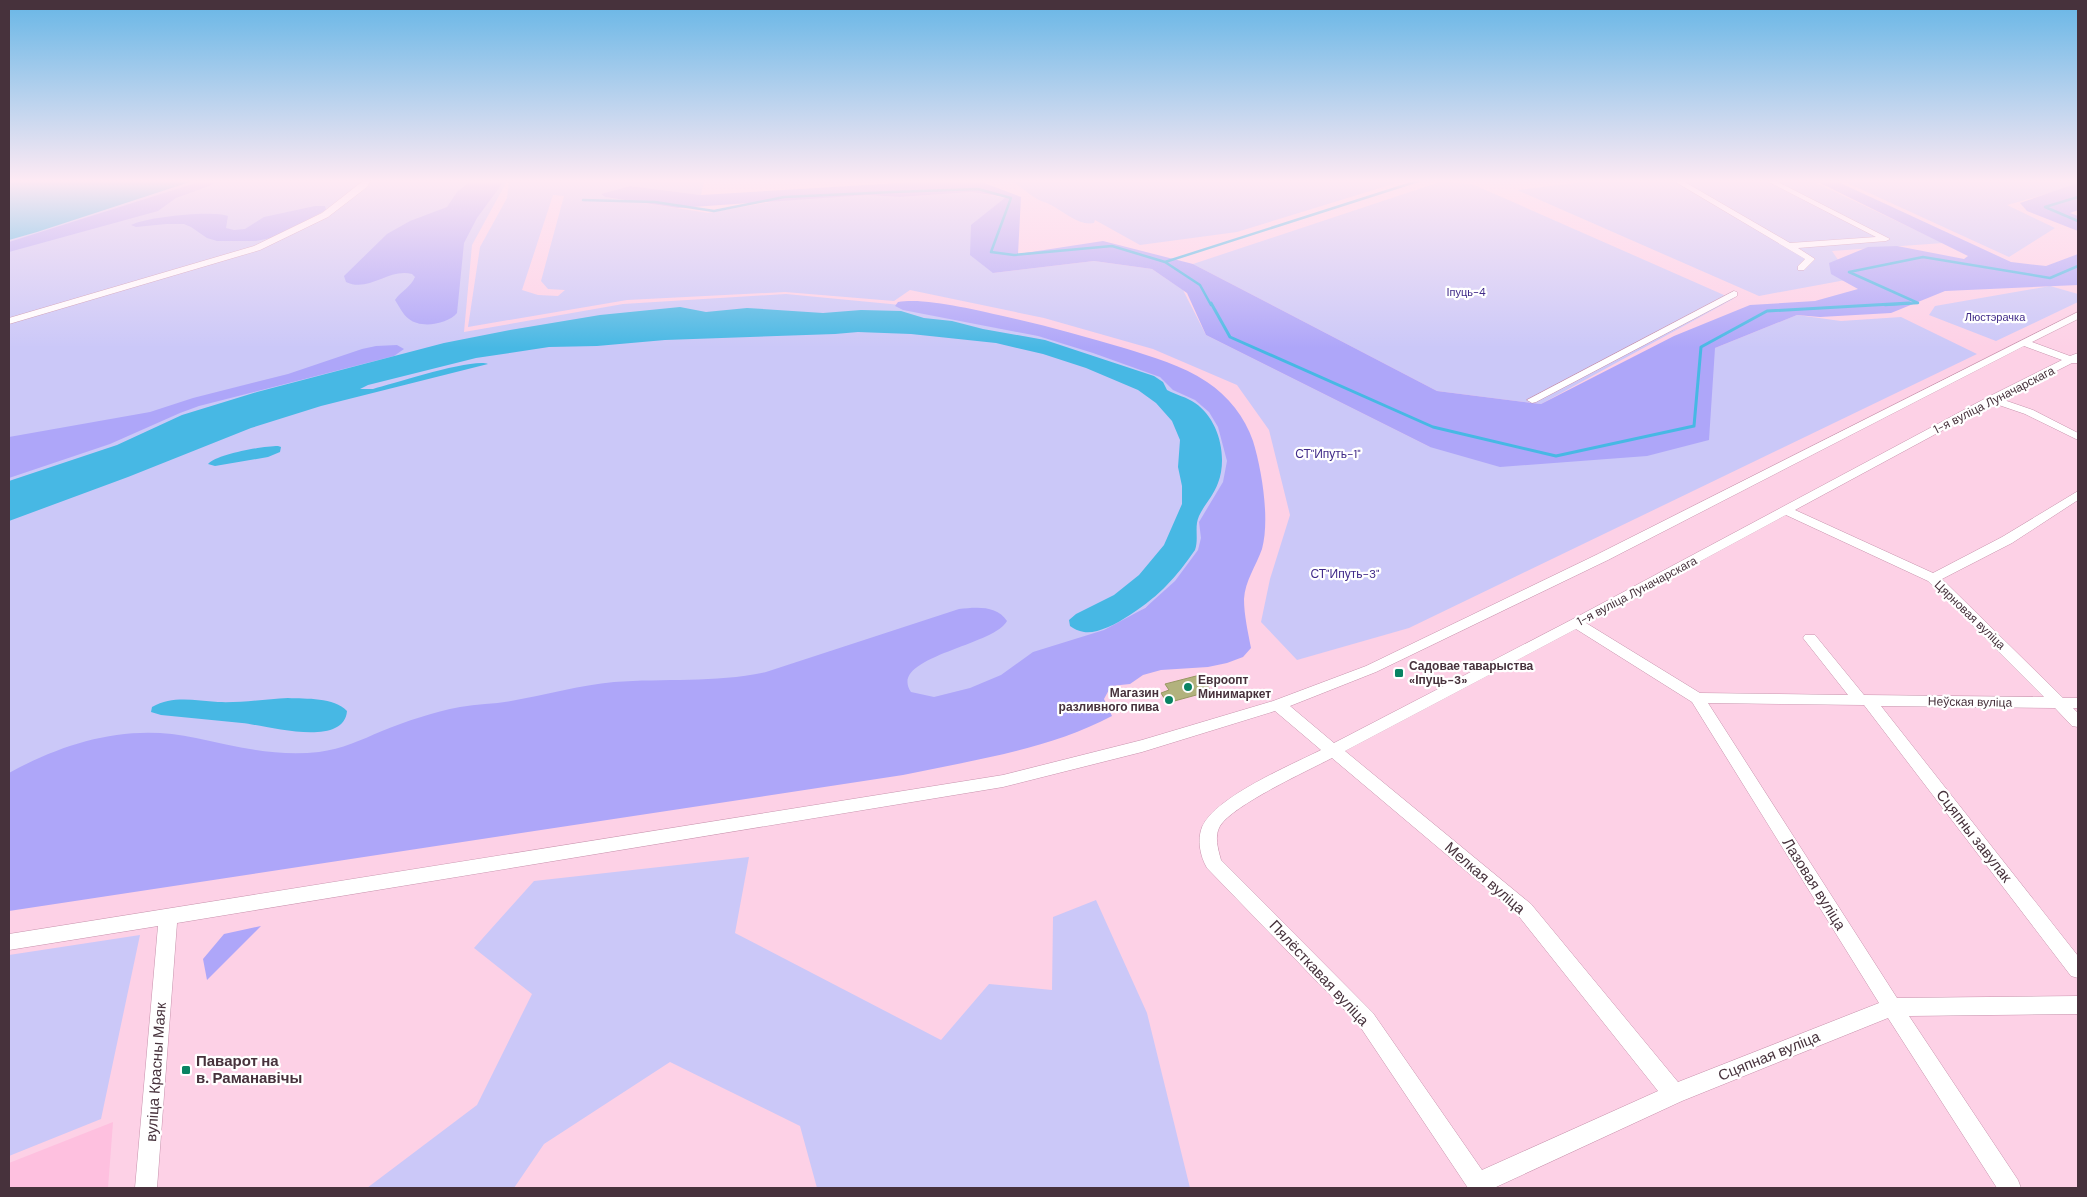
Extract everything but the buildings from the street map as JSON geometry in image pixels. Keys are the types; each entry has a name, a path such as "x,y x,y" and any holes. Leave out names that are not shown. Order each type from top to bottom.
{"street":[{"path":"9,321 257,248 282,237"},
{"path":"1773,237 1811,259 1801,268"},
{"path":"1788,246 1886,239 1882,237"},
{"path":"1532,400 1734,294"},
{"path":"9,942 168,918 1003,781 1142,746 1278,705 1378,666 1455,630 1603,557 2078,315"},
{"path":"2024,343 2076,360"},
{"name":"1-я вуліца Луначарскага","path":"1207,837 1211,824 1222,813 1252,793 1576,623 1992,400 2076,360"},
{"path":"1992,400 2030,412 2078,437"},
{"path":"1933,578 2007,540 2078,495"},
{"name":"Цярновая вуліца","path":"1787,510 1933,578 2078,722"},
{"name":"Лазовая вуліца","path":"1576,623 1697,698 1892,1007 2010,1188"},
{"path":"1810,638 1865,701"},
{"name":"Неўская вуліца","path":"1697,698 2078,703"},
{"name":"Сцяпны завулак","path":"1865,701 2078,970"},
{"name":"Мелкая вуліца","path":"1278,705 1524,909 1674,1094"},
{"name":"Пялёсткавая вуліца","path":"1207,837 1208,849 1213,862 1366,1019 1479,1186"},
{"name":"вуліца Красны Маяк","path":"146,1188 168,918"},
{"name":"Сцяпная вуліца","path":"1479,1186 1674,1094 1892,1007 2078,1005"}],"shaded area":[{"path":"9,237 20,237 9,240"},
{"path":"25,237 64,237 9,252 9,242"},
{"path":"205,237 276,237 256,241 217,241"},
{"path":"384,237 467,237 464,243 457,313 453,317 441,322 420,324 414,322 403,313 395,300 415,277 412,274 395,274 363,285 354,285 346,282 344,276"},
{"path":"971,237 1019,237 1018,254 1103,241 1193,264 1437,391 1541,404 1674,336 1750,305 1815,301 1858,289 1831,274 1829,263 1868,247 1897,246 1964,259 1968,256 1929,237 1957,237 2011,262 2046,266 2078,254 2078,285 1945,291 1891,313 1820,317 1797,315 1715,348 1709,440 1647,456 1500,467 1430,447 1206,335 1187,293 1152,269 1094,261 993,273 970,255"},
{"path":"922,301 965,308 1018,319 1124,348 1167,362 1187,371 1207,382 1229,400 1250,432 1253,441 1262,480 1265,510 1262,549 1245,592 1246,624 1251,648 1243,657 1208,667 1161,670 1143,675 1130,684 1111,686 1104,699 1112,716 1087,728 1010,753 903,775 9,911 9,773 53,752 76,744 123,734 147,733 171,734 272,752 319,752 351,744 420,717 460,707 511,701 601,683 728,678 766,672 959,609 986,608 1003,616 1007,621 998,630 927,661 914,670 908,680 911,692 934,697 970,688 1001,675 1033,652 1104,630 1145,608 1175,581 1198,550 1201,538 1199,522 1223,482 1227,461 1218,427 1209,412 1195,400 1173,390 1160,377 1093,353 1038,336 903,310 895,306 898,302"},
{"path":"680,307 706,312 747,308 823,313 861,310 901,311 924,318 952,321 983,329 1045,340 1154,376 1163,382 1167,390 1192,401 1203,410 1215,428 1219,439 1222,462 1221,473 1212,496 1198,520 1195,550 1166,586 1139,609 1104,629 1093,632 1076,630 1070,626 1069,620 1076,614 1114,595 1139,575 1164,545 1182,504 1182,486 1178,467 1180,440 1172,421 1156,403 1138,390 1086,368 1043,354 996,343 911,334 858,332 549,347 476,358 368,385 360,389 373,389 450,368 479,363 488,364 321,406 251,428 128,477 9,521 9,481 117,445 182,415 257,392 444,343 600,315"},
{"path":"397,345 404,349 394,356 199,406 110,444 9,478 9,437 150,412 193,398 288,374 362,349"},
{"path":"262,447 281,447 280,452 268,457 215,466 208,464 213,460 230,454"},
{"path":"288,698 335,703 347,711 343,723 332,729 318,732 302,732 242,723 161,715 151,712 152,707 160,703 176,700 227,702"},
{"path":"261,926 207,980 203,959 224,934"},
{"path":"113,1122 108,1188 9,1188 9,1163"}],"green space":[{"path":"9,237 476,237 472,245 464,332 623,304 786,294 974,312 1163,367 1236,421 1253,529 1040,684 9,884"},
{"path":"486,237 539,237 522,290 538,295 558,296 565,290 548,289 541,281 553,237 1000,237 993,273 1094,261 1152,269 1183,290 1206,335 1430,447 1715,348 1797,315 1841,321 1901,317 1977,354 1409,628 1297,660 1261,622 1270,579 1290,515 1269,430 1237,385 1153,349 1044,318 910,290 894,301 785,292 627,300 468,327 480,247"},
{"path":"1125,237 1201,237 1140,245"},
{"name":"Іпуць-4","path":"1275,237 1592,237 1733,299 1541,404 1437,391 1193,264"},
{"path":"1624,237 1930,237 1943,243 1832,251 1851,279 1759,296"},
{"path":"1965,237 2041,237 2009,257"},
{"name":"Люстэрачка","path":"2050,286 2078,294 2078,302 1996,341 1929,315 1935,306"},
{"path":"749,857 735,933 941,1040 989,984 1052,990 1053,917 1096,900 1147,1013 1190,1188 817,1188 800,1126 670,1062 544,1144 514,1188 367,1188 477,1105 532,994 474,948 534,881"},
{"path":"140,935 101,1119 9,1156 9,955"}],"waterway":[{"path":"997,237 991,252 1014,255 1112,246 1165,262"},
{"path":"1165,262 1244,237"},
{"path":"1885,305 1918,303 1849,272 1923,257 2050,278 2078,266"},
{"path":"1165,262 1200,285 1211,305"},
{"path":"1211,303 1230,337 1433,427 1556,456 1694,426 1701,347 1767,311 1909,303"}],"place":[{"name":"Садовае таварыства «Іпуць-3»","path":"1399,673"},
{"name":"Евроопт Минимаркет","path":"1188,687"},
{"name":"Магазин разливного пива","path":"1169,700"},
{"name":"Паварот на в. Раманавічы","path":"186,1070"}],"park label":[{"name":"СТ\"Ипуть-1\"","path":"1328,454"},
{"name":"СТ\"Ипуть-3\"","path":"1345,574"}]}
